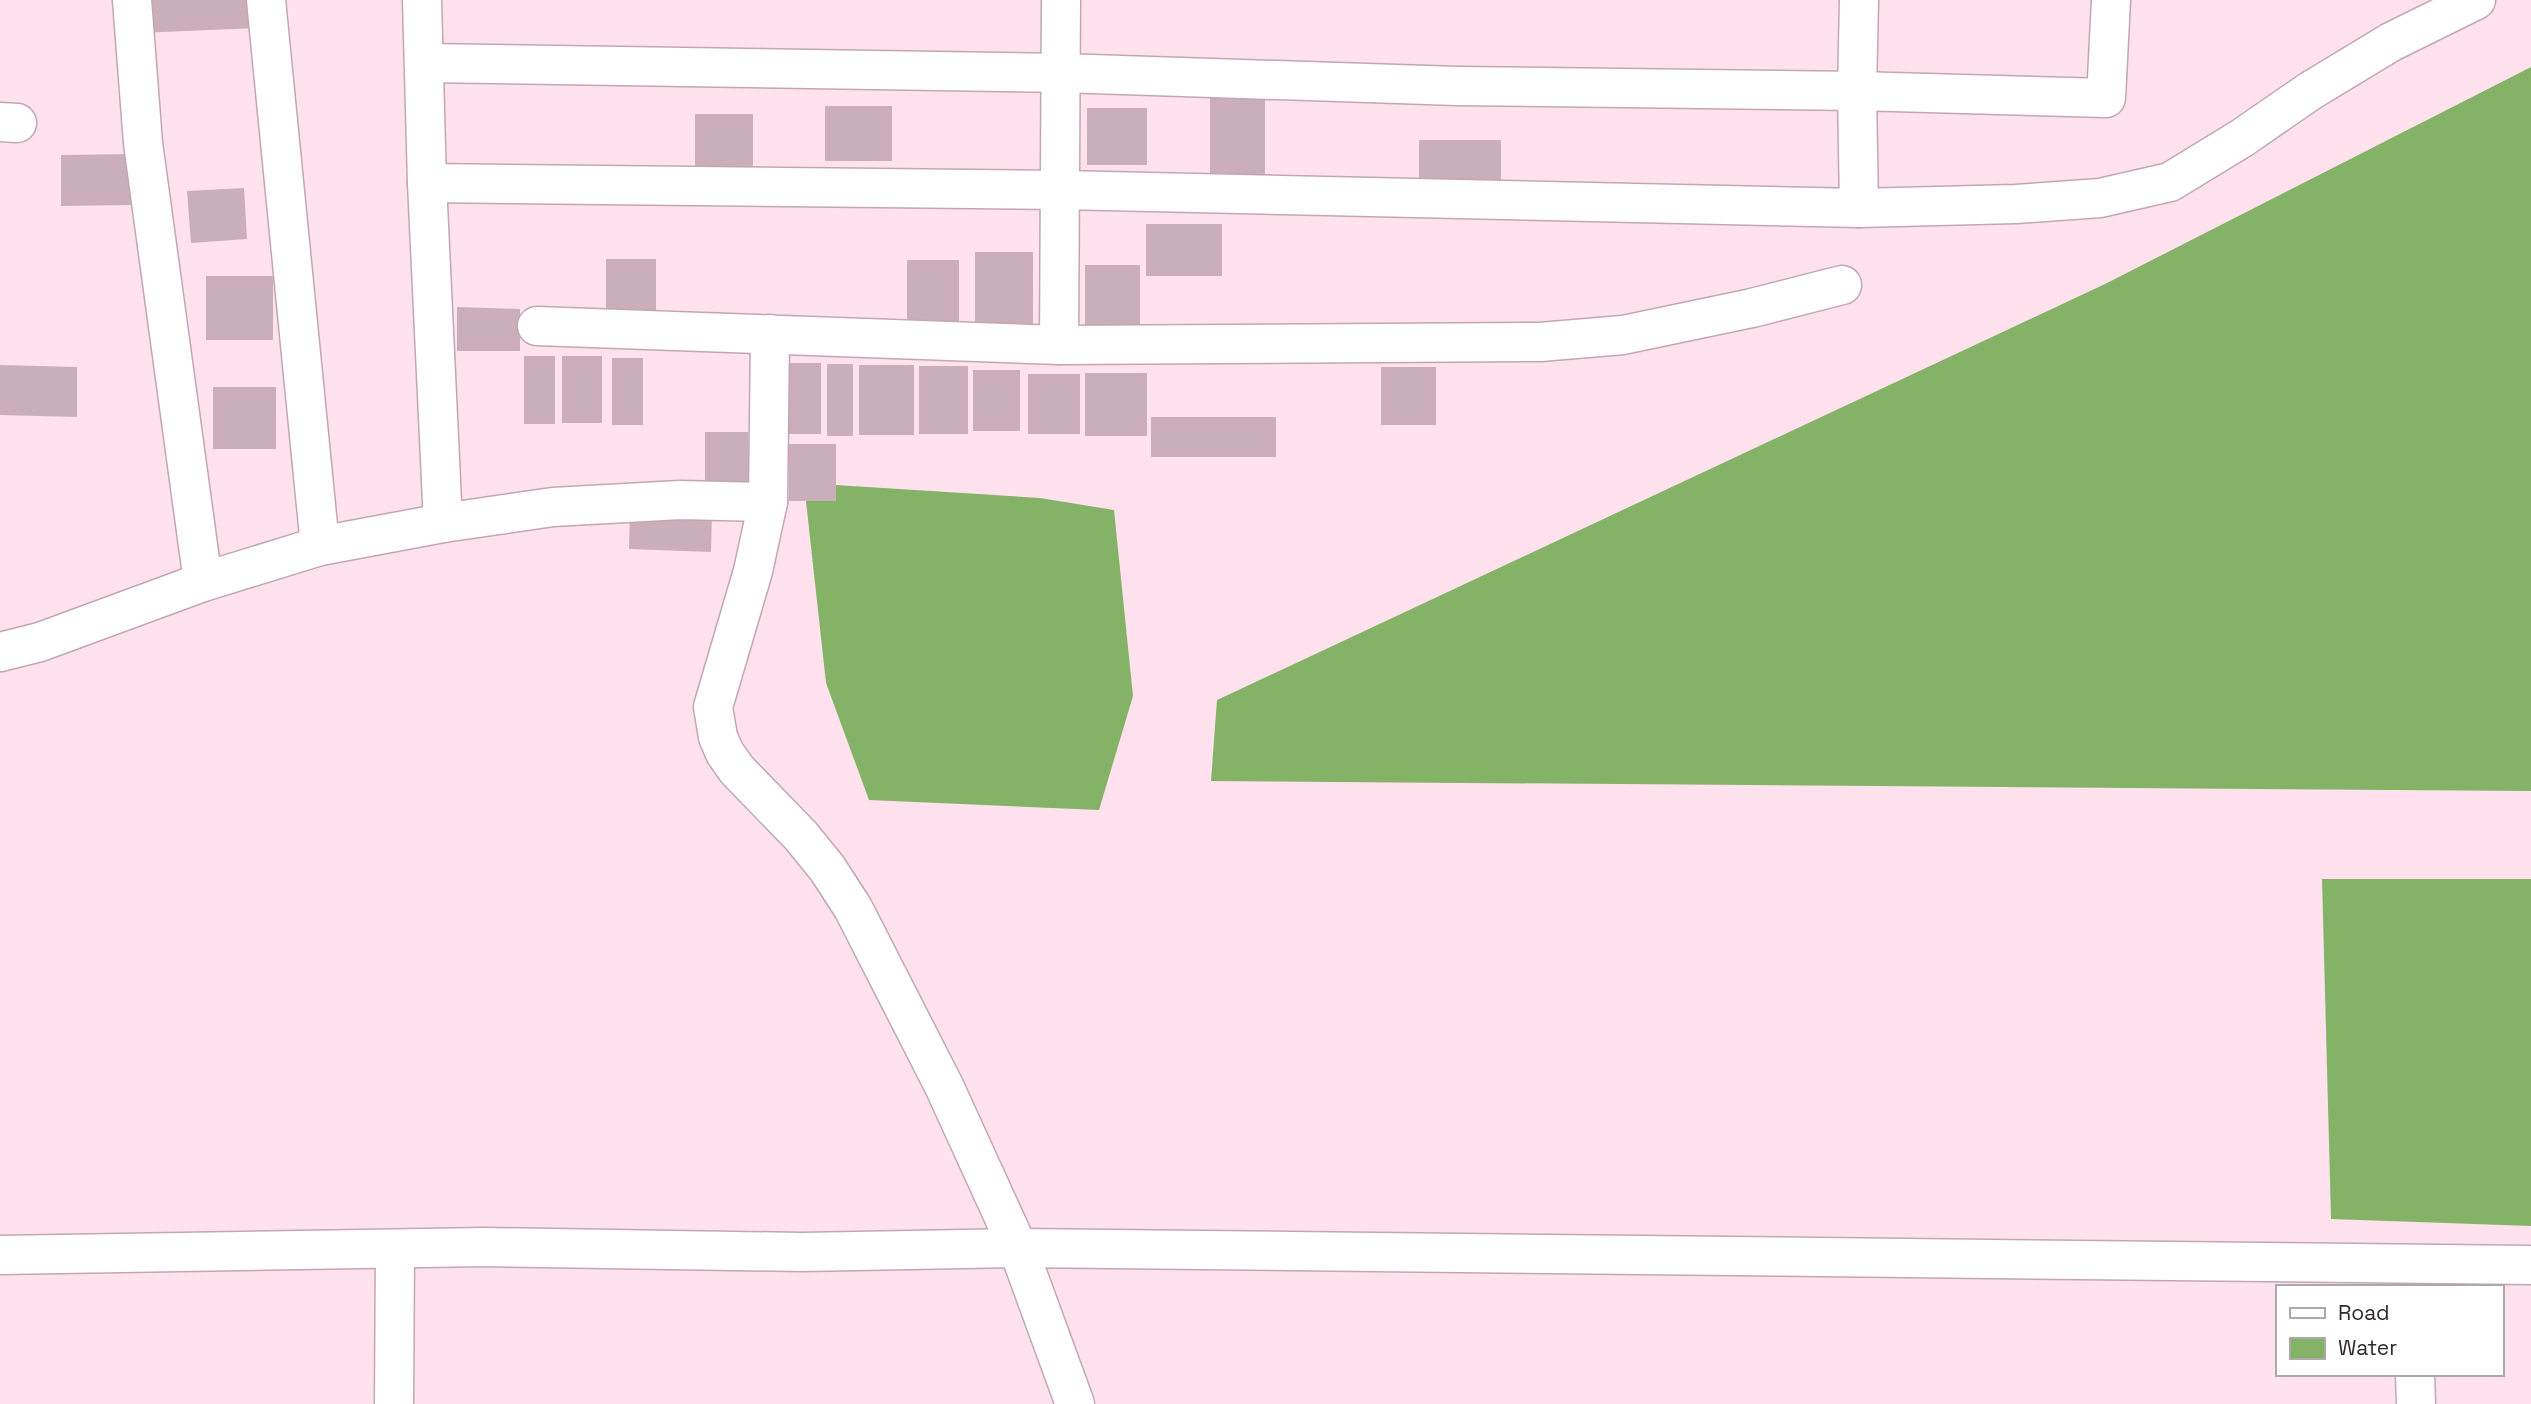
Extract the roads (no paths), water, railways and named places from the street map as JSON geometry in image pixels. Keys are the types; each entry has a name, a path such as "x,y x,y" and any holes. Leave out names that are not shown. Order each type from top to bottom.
{"street":[{"path":"132,0 143,143 203,582"},
{"path":"266,0 320,546"},
{"path":"422,0 427,183 443,523"},
{"path":"1059,345 1061,0"},
{"path":"1859,0 1859,208"},
{"path":"425,62 1062,73 1457,86 1857,91 2106,98 2111,0"},
{"path":"427,183 1060,190 1859,208 2016,204 2100,198 2170,182 2391,42 2476,0"},
{"path":"537,326 1059,345 1540,342 1623,335 1752,308 1842,285"},
{"path":"770,334 768,502 751,582 713,707 718,737 725,753 737,769 801,836 827,868 853,908 944,1086 1018,1248 1075,1404"},
{"path":"0,652 40,642 203,582 320,546 443,523 553,507 680,500 768,502"},
{"path":"0,1255 484,1247 802,1252 1018,1248 2412,1275 2531,1265"},
{"path":"394,1404 395,1249"},
{"path":"2415,1376 2416,1404"}],"water":[{"path":"2531,67 2531,791 1211,781 1217,700 2105,284"},
{"path":"804,483 1040,498 1114,510 1133,696 1099,810 869,800 826,683"},
{"path":"2322,879 2531,879 2531,1226 2331,1219"}]}
